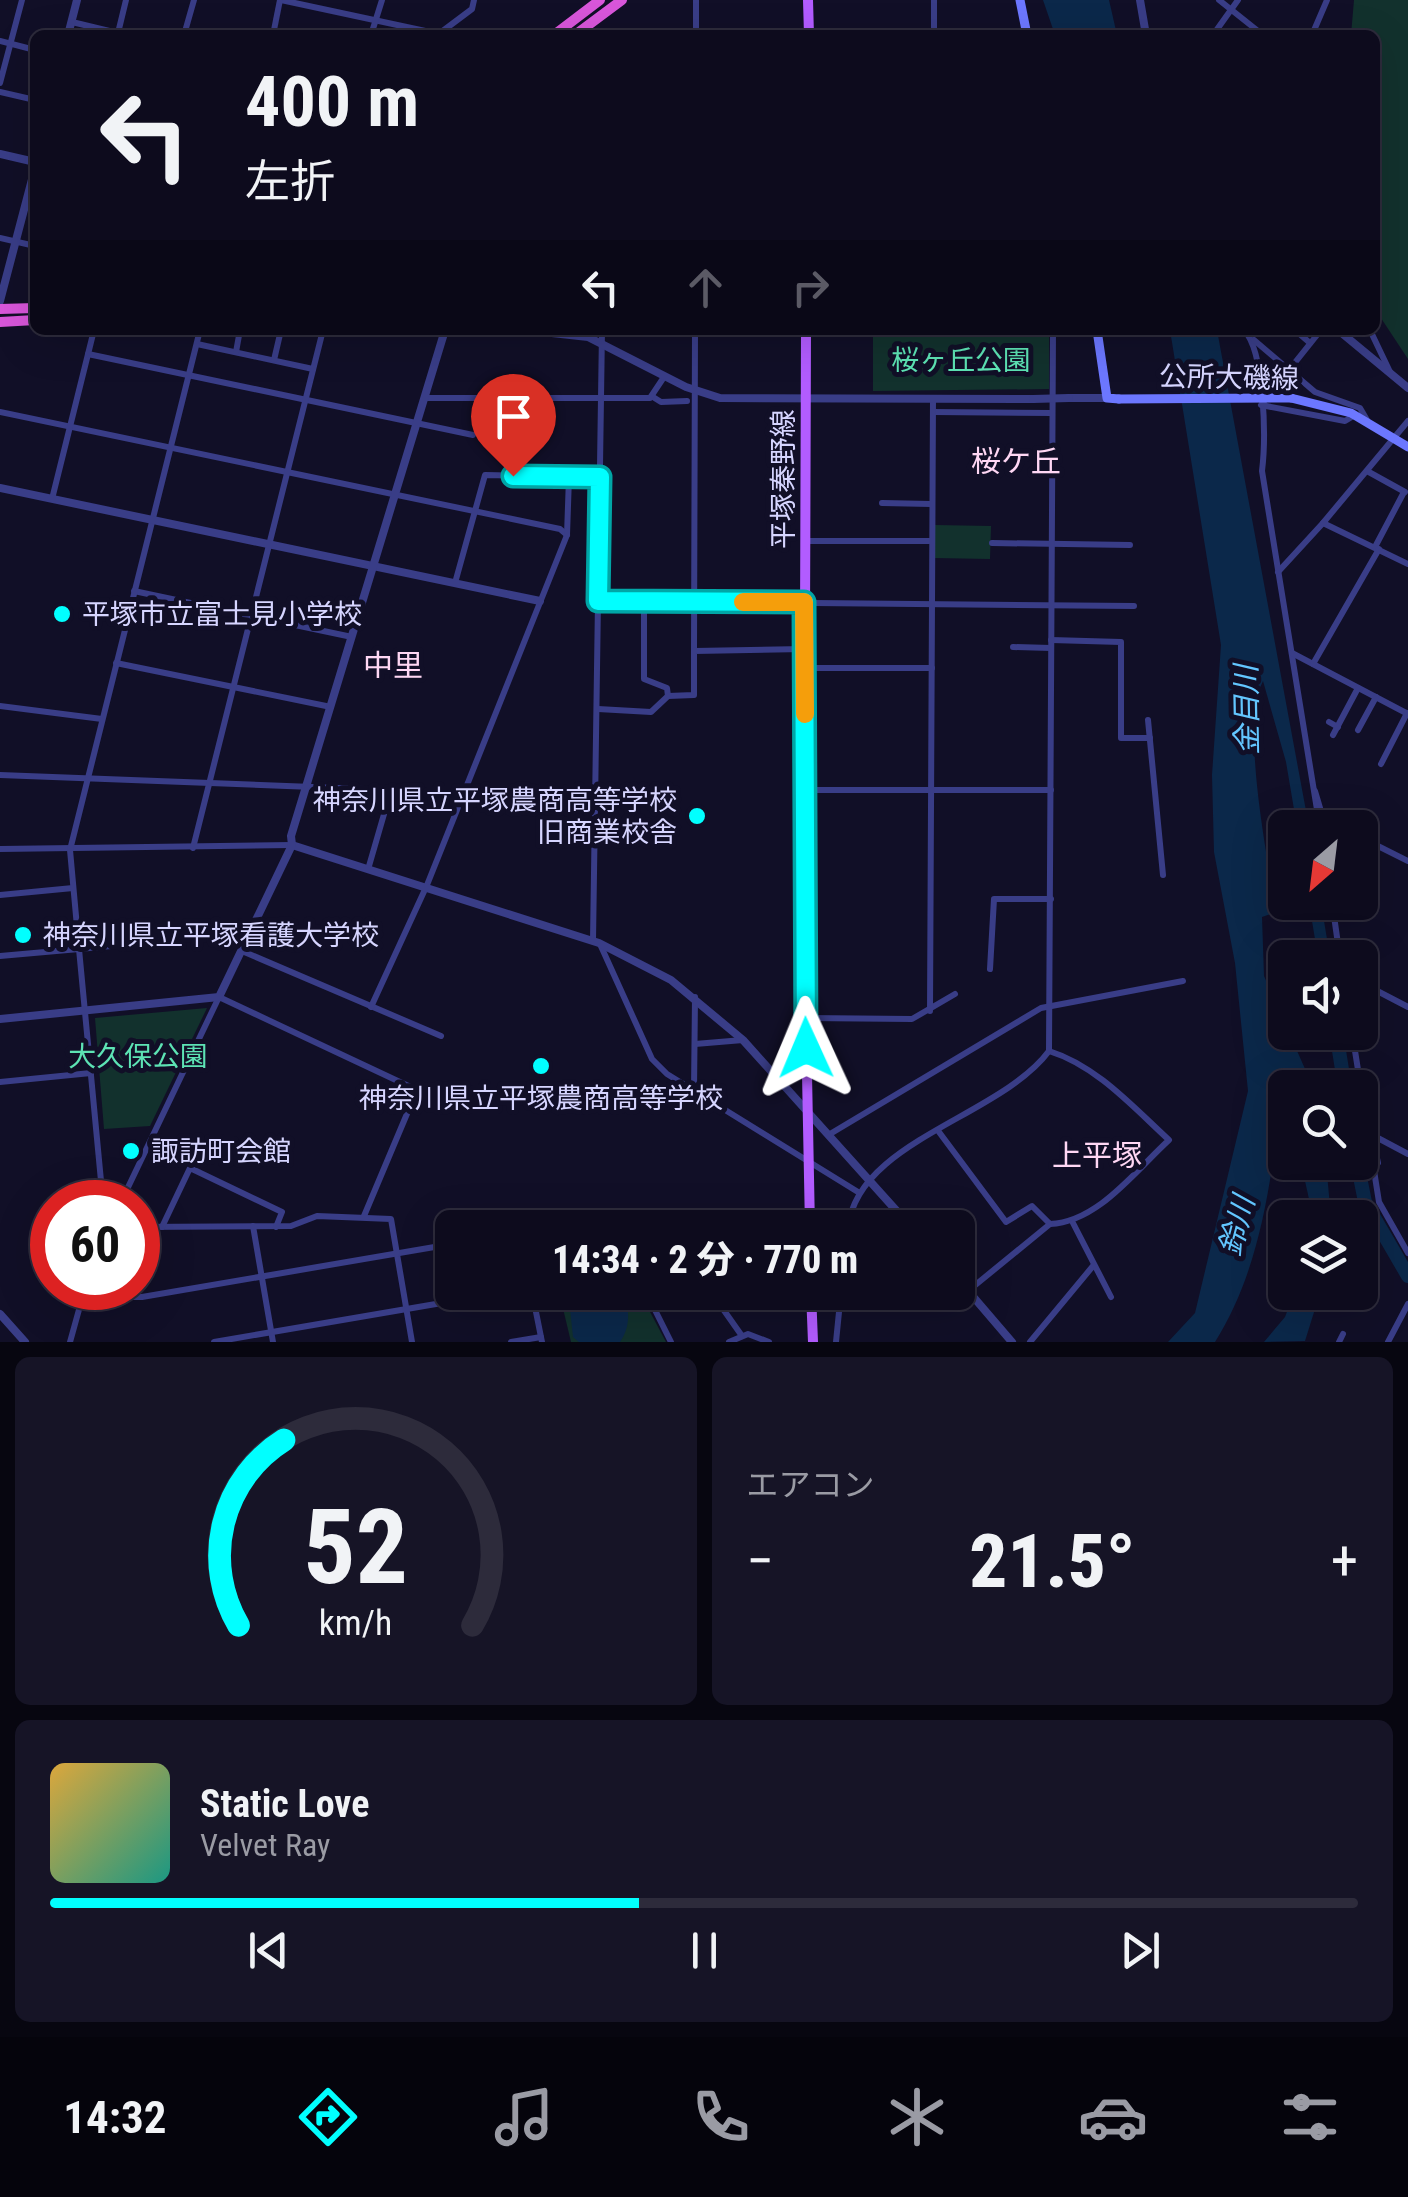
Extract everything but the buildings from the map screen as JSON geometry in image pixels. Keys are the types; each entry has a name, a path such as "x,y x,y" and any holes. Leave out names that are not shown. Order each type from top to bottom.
{"highway":[{"path":"561,30 600,0"},
{"path":"586,30 622,0"},
{"path":"0,310 30,308"},
{"path":"0,322 30,320"}],"main road":[{"path":"808,0 809,30"},
{"path":"1020,0 1026,30"},
{"name":"平塚秦野線","path":"806,335 804,790 810,1210"},
{"path":"1098,335 1107,398"},
{"name":"公所大磯線","path":"1107,398 1291,398 1328,404 1355,415 1408,447"},
{"path":"812,1310 813,1342"}],"street":[{"path":"0,83 22,0"},
{"path":"70,30 77,0"},
{"path":"122,30 126,0"},
{"path":"185,30 194,0"},
{"path":"273,30 281,0 425,30"},
{"path":"372,30 382,0"},
{"path":"446,30 472,8 474,0"},
{"path":"696,0 696,30"},
{"path":"934,0 934,30"},
{"path":"1140,0 1145,30"},
{"path":"1218,0 1257,30"},
{"path":"1217,30 1238,0"},
{"path":"1314,30 1327,0"},
{"path":"72,22 105,30"},
{"path":"0,40 30,49"},
{"path":"0,92 30,99"},
{"path":"0,154 30,163"},
{"path":"0,302 30,185"},
{"path":"0,238 30,245"},
{"path":"52,498 93,335"},
{"path":"101,1180 70,850 199,335"},
{"path":"236,352 239,335"},
{"path":"274,360 279,335"},
{"path":"193,848 322,335"},
{"path":"132,1180 292,844 291,836 443,335"},
{"path":"576,335 602,343 695,391 720,398 1107,398"},
{"path":"602,335 596,942 652,1059 694,1091 858,1192"},
{"path":"598,709 651,712 668,696 694,695 695,335"},
{"path":"853,1210 858,1192 901,1152 1007,1090 1050,1051 1053,335"},
{"path":"1248,335 1316,392 1360,408 1368,422"},
{"path":"1301,335 1310,343"},
{"path":"1261,405 1317,335"},
{"path":"1344,335 1408,388"},
{"path":"1372,335 1391,374"},
{"path":"1253,340 1261,405 1262,471 1319,810"},
{"path":"197,344 313,369"},
{"path":"88,354 473,435"},
{"path":"653,397 664,377"},
{"path":"424,398 687,400"},
{"path":"930,1011 933,399"},
{"path":"1261,405 1345,421 1355,415"},
{"path":"0,412 474,510 560,529 568,535"},
{"path":"933,412 1052,414"},
{"path":"1278,572 1408,421"},
{"path":"1313,664 1406,493 1367,471"},
{"path":"455,583 485,475 600,477"},
{"path":"371,1007 428,884 568,535 569,477"},
{"path":"0,488 540,600"},
{"path":"882,503 931,504"},
{"path":"1323,523 1408,564"},
{"path":"805,541 932,541"},
{"path":"992,542 1130,545"},
{"path":"134,592 352,637"},
{"path":"598,601 1134,606"},
{"path":"644,602 644,679 667,688 668,696"},
{"path":"1013,647 1121,642 1121,738 1150,738"},
{"path":"694,650 804,649"},
{"path":"1292,654 1408,713 1381,764"},
{"path":"116,663 331,707"},
{"path":"806,668 932,668"},
{"path":"1328,722 1336,731 1358,688"},
{"path":"1358,730 1376,697"},
{"path":"0,706 102,718"},
{"path":"1148,720 1163,874"},
{"path":"0,774 392,790 462,798"},
{"path":"369,866 392,790"},
{"path":"804,790 1051,790"},
{"path":"1314,790 1321,810"},
{"path":"0,849 292,844 428,884 596,942 695,996 743,1040 897,1210"},
{"path":"1378,846 1408,862"},
{"path":"0,896 74,888"},
{"path":"990,969 994,899 1051,900"},
{"path":"0,956 251,933"},
{"path":"242,951 441,1036"},
{"path":"830,1134 1050,1005 1182,982"},
{"path":"1378,991 1408,1006"},
{"path":"806,1018 912,1019 955,994"},
{"path":"694,1091 695,996"},
{"path":"0,1019 219,997 417,1090 364,1216"},
{"path":"695,1044 743,1040"},
{"path":"975,1286 1050,1224 1073,1223 1097,1206 1168,1140 1114,1088 1078,1063 1050,1051"},
{"path":"0,1082 91,1073"},
{"path":"940,1132 1006,1222 1032,1206 1050,1224"},
{"path":"1378,1139 1408,1154"},
{"path":"276,1226 282,1212 190,1168 162,1227 276,1226 318,1216 391,1218 412,1342"},
{"path":"1377,1180 1382,1211 1407,1250"},
{"path":"1073,1223 1111,1297"},
{"path":"254,1226 273,1342"},
{"path":"160,1295 435,1247"},
{"path":"1030,1342 1093,1266"},
{"path":"975,1300 1012,1342"},
{"path":"214,1342 435,1304"},
{"path":"1388,1342 1408,1304"},
{"path":"70,1342 79,1310"},
{"path":"511,1342 542,1339 536,1310"},
{"path":"655,1310 671,1342"},
{"path":"724,1310 742,1336"},
{"path":"836,1342 839,1310"},
{"path":"0,1314 26,1342"},
{"path":"1339,1342 1343,1334"},
{"path":"729,1342 756,1335 769,1342"}],"green space":[{"path":"1354,0 1408,0 1408,359 1380,317 1380,30 1351,30"},
{"name":"桜ヶ丘公園","path":"873,335 1049,335 1049,389 873,391"},
{"path":"935,525 991,526 990,559 934,558"},
{"name":"大久保公園","path":"207,1008 150,1126 104,1129 95,1018"},
{"path":"563,1310 649,1310 666,1342 571,1342"}],"water":[{"path":"1043,0 1109,0 1116,30 1053,30"},
{"path":"1171,335 1218,335 1306,810 1294,810 1286,762 1263,681 1254,728 1268,863 1268,915 1262,917 1268,1050 1297,1050 1305,1070 1268,1070 1270,1180 1254,1254 1231,1314 1215,1342 1168,1342 1195,1313 1248,1091 1235,963 1214,852 1212,775 1221,645"},
{"path":"1312,920 1324,920 1327,940 1315,940"},
{"path":"1305,1180 1328,1180 1329,1200 1309,1200"},
{"path":"570,1310 627,1310 626,1331 620,1342 579,1342 573,1337"},
{"path":"1288,1310 1315,1310 1305,1341 1264,1342"}],"waterway":[{"path":"1339,1050 1342,1070"},
{"path":"1361,1180 1365,1202 1408,1276"}],"slow traffic":[{"path":"743,602 804,602 805,714"}],"place":[{"name":"平塚市立富士見小学校","path":"62,614"},
{"name":"神奈川県立平塚農商高等学校 旧商業校舎","path":"697,816"},
{"name":"神奈川県立平塚看護大学校","path":"23,935"},
{"name":"神奈川県立平塚農商高等学校","path":"541,1066"},
{"name":"諏訪町会館","path":"131,1151"}],"district":[{"name":"桜ケ丘","path":"1016,462"},
{"name":"中里","path":"393,666"},
{"name":"上平塚","path":"1097,1156"}],"route":[{"path":"513,476 600,477 598,601 804,602 806,1048"}],"water label":[{"name":"金目川","path":"1247,710"},
{"name":"鈴川","path":"1237,1226"}]}
